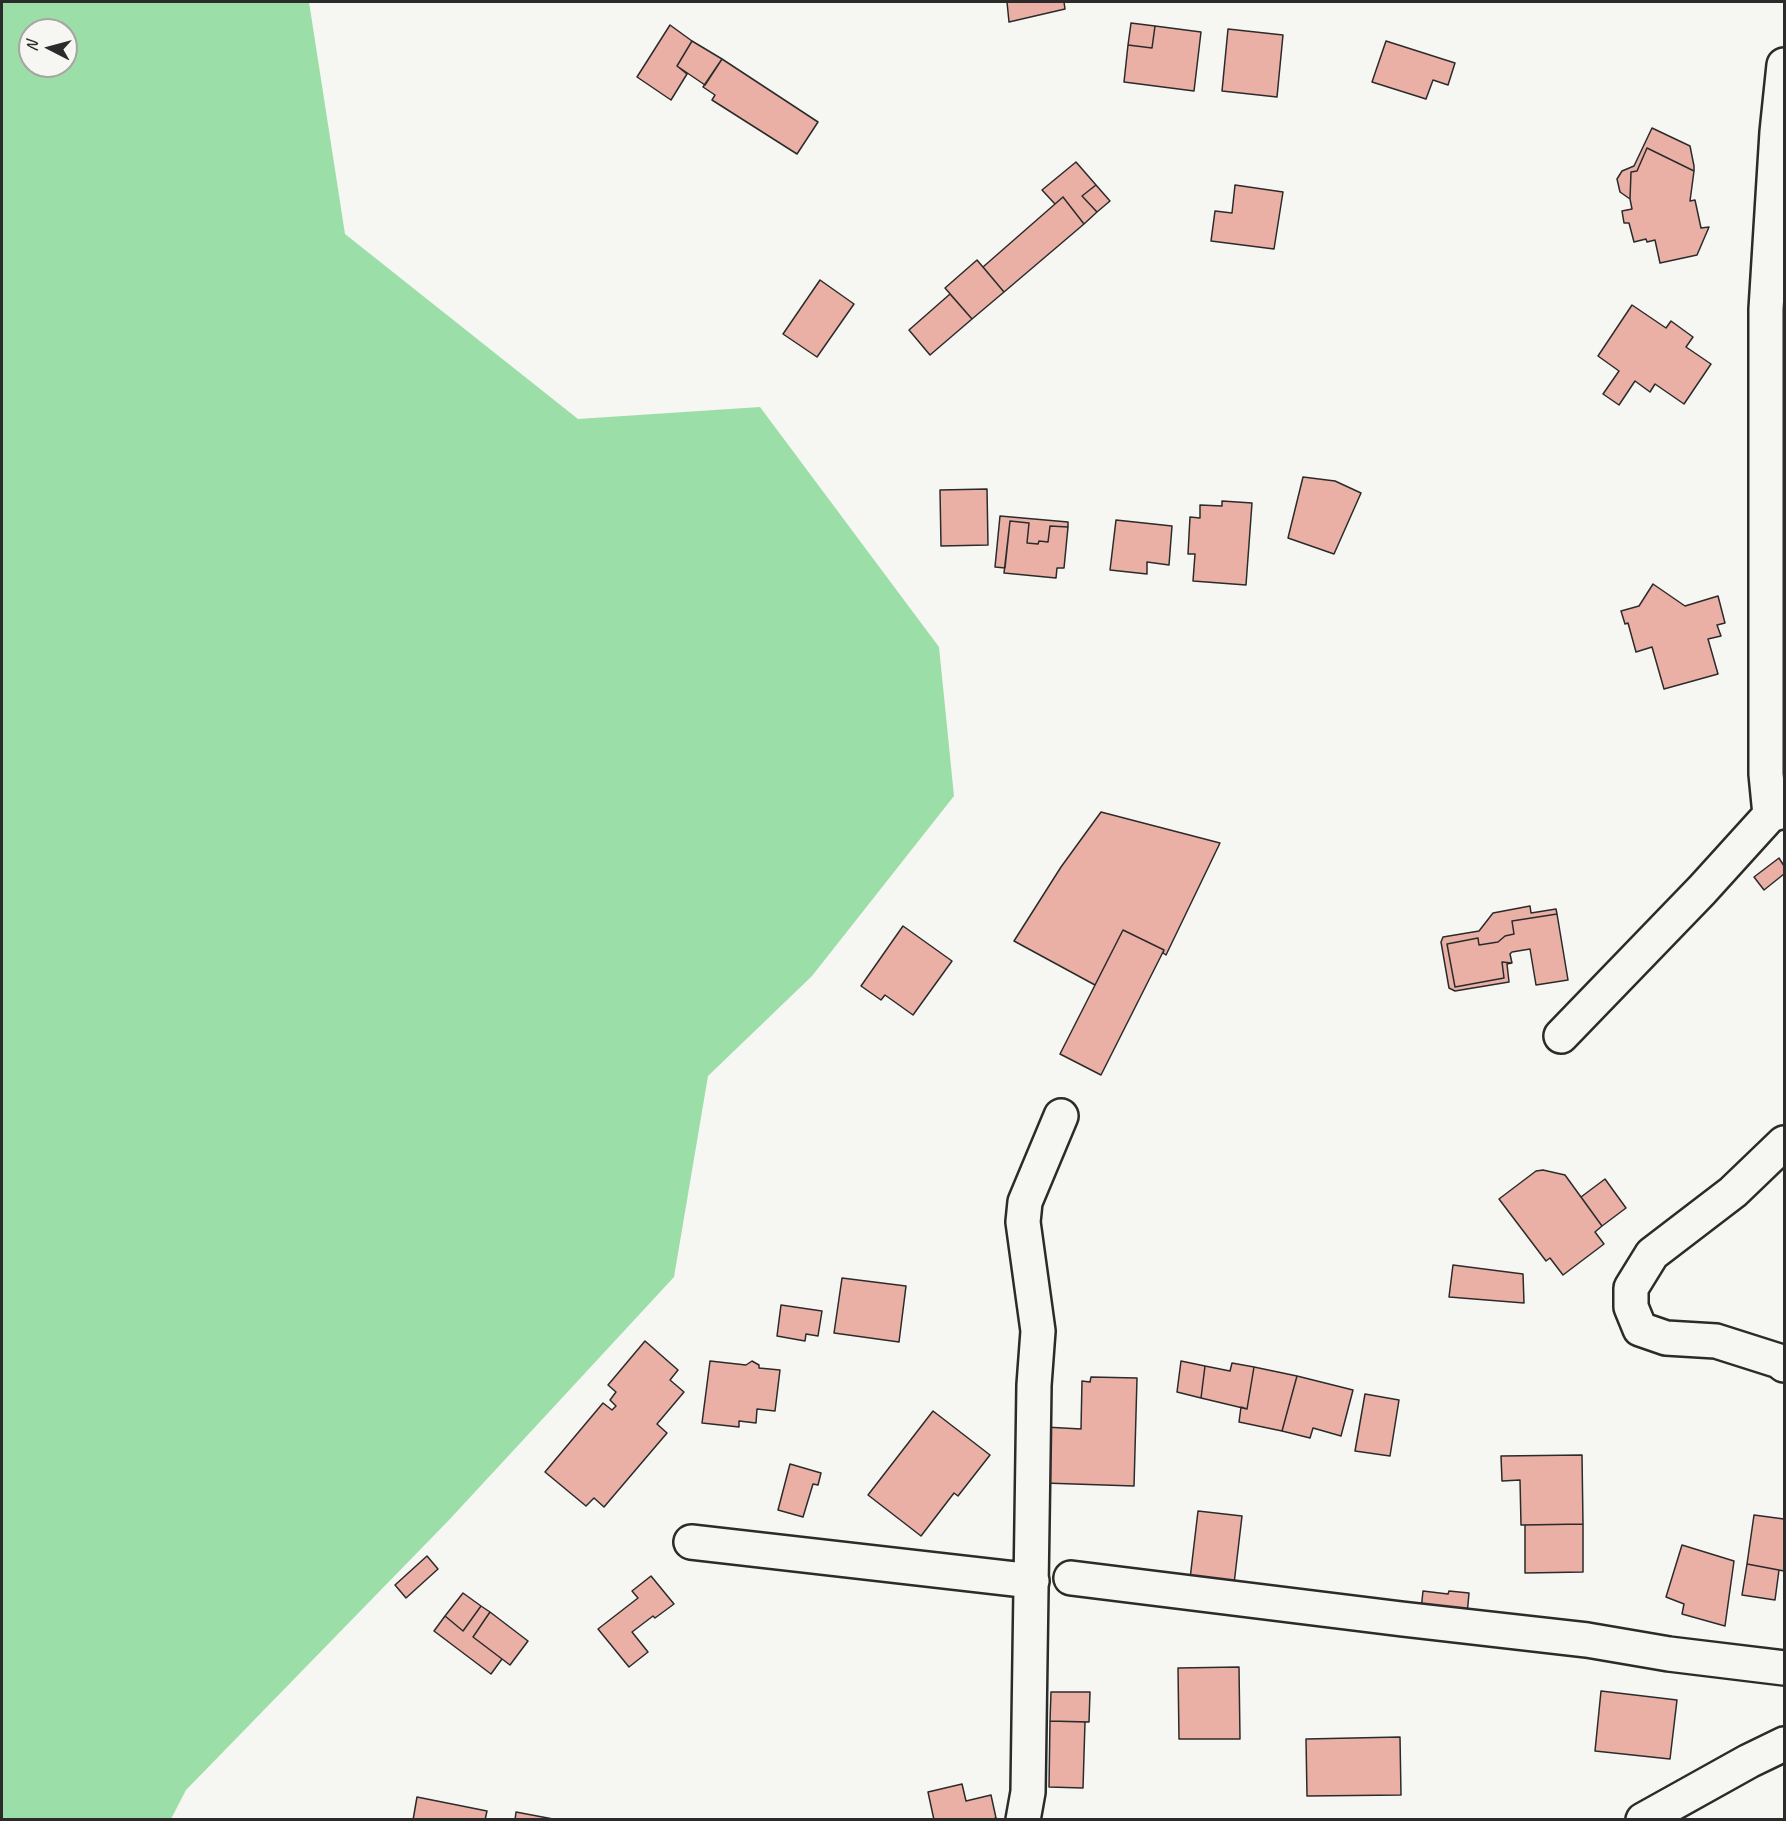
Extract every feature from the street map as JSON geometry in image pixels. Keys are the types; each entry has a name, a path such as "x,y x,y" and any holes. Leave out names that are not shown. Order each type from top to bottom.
{"street":[{"path":"1561,1036 1777,813 1766,774 1766,309 1777,132 1785,65"},
{"path":"1023,1820 1028,1792 1034,1385 1038,1331 1023,1222 1026,1202 1061,1116"},
{"path":"1780,1151 1652,1254 1631,1288 1631,1308 1640,1329 1666,1338 1716,1341 1779,1361 1785,1365"},
{"path":"691,1542 1032,1581"},
{"path":"1071,1578 1587,1640 1669,1654 1785,1668"},
{"path":"1644,1820 1749,1761 1785,1744"}],"green space":[{"path":"2,2 309,2 345,234 578,419 760,407 939,647 954,796 812,976 708,1076 674,1277 449,1520 186,1790 171,1819 2,1819"}],"building":[{"path":"1007,2 1064,2 1065,9 1009,22"},
{"path":"1131,23 1155,26 1152,48 1128,45"},
{"path":"670,25 692,41 677,66 687,74 671,100 637,77"},
{"path":"1155,26 1201,32 1194,91 1124,82 1128,45 1152,48"},
{"path":"1228,29 1283,35 1277,97 1222,91"},
{"path":"692,41 722,59 705,85 677,66"},
{"path":"1386,41 1455,63 1448,85 1433,80 1426,99 1372,82"},
{"path":"722,59 818,122 797,154 712,100 715,95 703,87"},
{"path":"1652,128 1690,146 1694,171 1647,148 1637,171 1631,172 1630,199 1620,192 1617,179 1622,171 1634,166"},
{"path":"1647,148 1694,171 1690,201 1695,200 1701,228 1709,227 1697,255 1660,263 1655,240 1647,242 1646,239 1634,242 1629,223 1624,223 1622,211 1632,209 1631,172 1637,171"},
{"path":"1076,162 1096,185 1082,196 1097,212 1084,224 1063,197 1055,204 1042,190"},
{"path":"1096,185 1110,201 1097,212 1082,196"},
{"path":"1235,185 1283,192 1274,249 1211,241 1215,211 1232,213"},
{"path":"1063,197 1084,224 1004,292 983,267"},
{"path":"977,260 1004,292 972,319 945,288"},
{"path":"820,280 854,304 817,357 783,334"},
{"path":"950,294 972,319 930,355 909,330"},
{"path":"1632,305 1666,328 1671,321 1693,337 1686,347 1711,364 1684,404 1655,384 1650,392 1635,381 1619,405 1603,394 1619,371 1598,356"},
{"path":"1303,477 1335,481 1361,493 1334,554 1288,538"},
{"path":"987,489 988,545 941,546 940,490"},
{"path":"1222,501 1252,503 1246,585 1193,581 1195,554 1188,554 1190,517 1200,518 1200,505 1222,506"},
{"path":"1000,516 1068,522 1068,527 1050,526 1048,542 1027,543 1029,523 1010,521 1005,568 995,567"},
{"path":"1116,520 1172,526 1169,565 1147,562 1147,574 1110,570"},
{"path":"1010,521 1029,523 1027,543 1048,542 1050,526 1068,527 1064,568 1057,568 1056,578 1004,573"},
{"path":"1653,584 1685,606 1718,596 1725,623 1717,625 1721,636 1708,639 1718,674 1664,689 1652,647 1636,652 1628,623 1625,624 1621,611 1639,606"},
{"path":"1101,812 1220,843 1166,955 1163,953 1164,950 1123,930 1095,985 1014,941 1061,867"},
{"path":"1779,858 1784,866 1784,874 1764,890 1754,877"},
{"path":"1530,906 1531,913 1556,909 1557,914 1512,921 1514,934 1505,936 1498,942 1479,945 1478,938 1447,944 1455,987 1504,978 1502,962 1512,963 1507,964 1509,982 1455,991 1449,988 1441,942 1443,937 1479,931 1493,913"},
{"path":"1557,914 1568,980 1536,985 1530,949 1512,952 1510,954 1512,963 1502,962 1504,978 1455,987 1447,944 1478,938 1479,945 1498,942 1505,936 1514,934 1512,921"},
{"path":"903,926 952,961 913,1015 885,995 881,1000 861,986"},
{"path":"1123,930 1164,950 1101,1075 1060,1054"},
{"path":"1543,1170 1565,1175 1602,1226 1595,1232 1604,1244 1563,1275 1550,1258 1546,1261 1499,1199 1536,1171"},
{"path":"1605,1179 1626,1208 1602,1226 1581,1197"},
{"path":"1453,1265 1523,1274 1524,1303 1449,1297"},
{"path":"842,1278 906,1286 899,1342 834,1333"},
{"path":"781,1305 822,1311 818,1336 806,1334 805,1341 777,1336"},
{"path":"645,1341 678,1370 670,1380 684,1392 657,1424 667,1433 604,1507 594,1498 586,1506 545,1472 603,1403 612,1410 616,1406 610,1400 616,1392 608,1385"},
{"path":"710,1361 746,1365 752,1361 759,1365 759,1368 780,1370 775,1411 757,1409 756,1423 739,1421 739,1427 702,1423"},
{"path":"1181,1361 1205,1366 1201,1398 1177,1392"},
{"path":"1232,1363 1254,1367 1247,1409 1201,1398 1205,1366 1230,1371"},
{"path":"1254,1367 1297,1376 1282,1431 1239,1422 1241,1407 1247,1409"},
{"path":"1297,1376 1353,1390 1341,1436 1313,1428 1310,1438 1282,1431"},
{"path":"1091,1377 1137,1378 1134,1486 1044,1483 1045,1427 1081,1429 1082,1381 1090,1382"},
{"path":"1365,1394 1399,1400 1390,1456 1355,1451"},
{"path":"933,1411 990,1455 958,1496 954,1493 921,1536 868,1495"},
{"path":"1582,1455 1583,1524 1521,1525 1520,1480 1502,1481 1501,1456"},
{"path":"790,1464 821,1473 818,1485 813,1484 803,1517 778,1510"},
{"path":"1198,1511 1242,1516 1234,1584 1190,1579"},
{"path":"1754,1515 1784,1519 1784,1571 1747,1564"},
{"path":"1583,1524 1583,1572 1525,1573 1525,1525"},
{"path":"1682,1545 1734,1561 1725,1626 1682,1614 1684,1604 1666,1597"},
{"path":"427,1556 438,1569 406,1598 395,1585"},
{"path":"1747,1564 1779,1570 1775,1600 1742,1595"},
{"path":"651,1576 674,1604 632,1632 648,1652 629,1667 598,1629 638,1598 632,1591"},
{"path":"1423,1591 1448,1594 1449,1591 1469,1593 1467,1615 1421,1610"},
{"path":"463,1593 481,1606 463,1631 445,1616"},
{"path":"481,1606 490,1612 473,1637 502,1659 491,1674 434,1631 445,1616 463,1631"},
{"path":"490,1612 528,1641 510,1665 473,1637"},
{"path":"1239,1667 1240,1739 1179,1739 1178,1668"},
{"path":"1601,1691 1677,1700 1670,1759 1595,1751"},
{"path":"1051,1692 1090,1692 1089,1722 1050,1721"},
{"path":"1050,1721 1085,1722 1083,1788 1049,1787"},
{"path":"1400,1737 1401,1795 1307,1796 1306,1739"},
{"path":"962,1784 966,1801 991,1795 996,1818 990,1820 934,1820 928,1792"},
{"path":"417,1797 487,1811 485,1820 413,1820"},
{"path":"516,1812 553,1819 553,1820 515,1820"}]}
